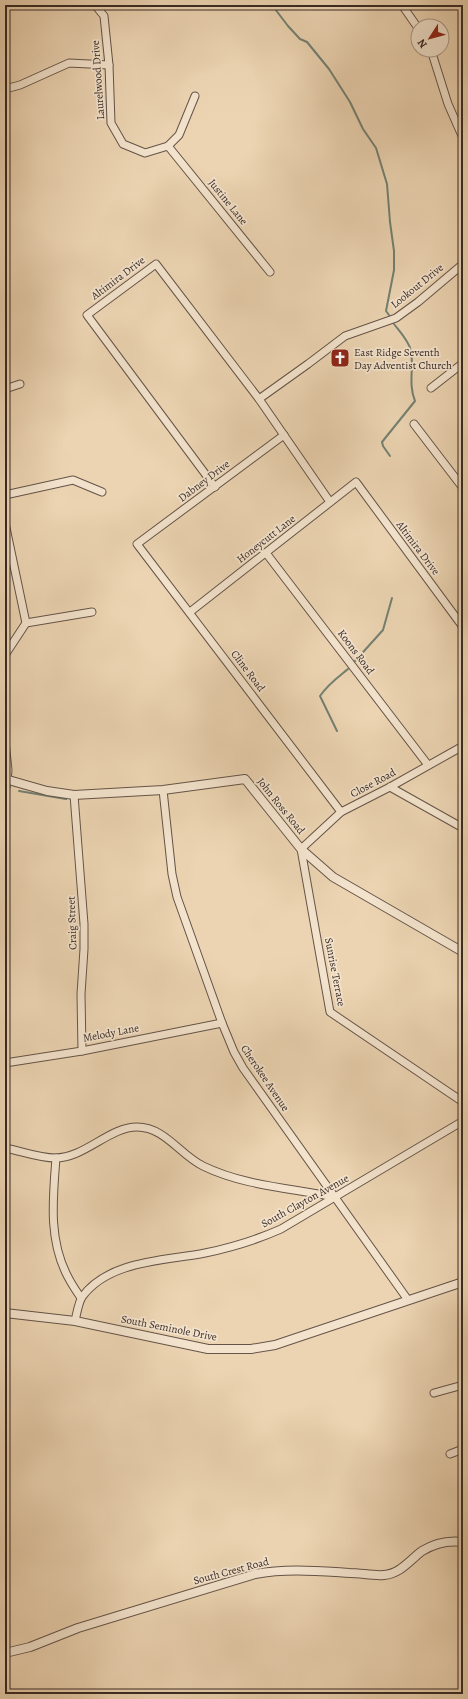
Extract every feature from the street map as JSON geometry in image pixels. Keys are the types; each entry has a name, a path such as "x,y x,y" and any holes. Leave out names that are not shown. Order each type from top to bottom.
{"street":[{"name":"Laurelwood Drive","path":"95,5 104,16 109,65 111,123 123,144 145,153 168,146"},
{"path":"402,5 411,18"},
{"path":"434,58 448,104 463,138"},
{"path":"5,89 20,85 68,63 109,65"},
{"path":"168,146 179,135 195,96"},
{"name":"Justine Lane","path":"168,146 270,272"},
{"name":"Altimira Drive","path":"215,487 87,315 156,264 259,399 330,502"},
{"name":"Lookout Drive","path":"259,399 345,336 396,318 418,302 463,264"},
{"path":"431,388 463,363"},
{"path":"5,390 20,384"},
{"path":"414,424 463,488"},
{"name":"Dabney Drive","path":"137,544 284,435"},
{"path":"5,495 73,480 102,492"},
{"name":"Altimira Drive","path":"356,482 463,627"},
{"name":"Honeycutt Lane","path":"190,612 356,482"},
{"path":"5,523 26,623 5,655"},
{"name":"Cline Road","path":"137,544 340,812"},
{"name":"Koons Road","path":"266,553 428,765"},
{"path":"26,623 92,612"},
{"path":"5,742 8,770 6,780"},
{"name":"Close Road","path":"301,849 340,812 390,787 463,746"},
{"name":"John Ross Road","path":"6,780 47,791 74,795 163,790 245,779 301,849 333,877 463,952"},
{"path":"390,787 463,828"},
{"name":"Cherokee Avenue","path":"163,790 172,874 177,897 222,1023 234,1052 243,1068 408,1300"},
{"name":"Craig Street","path":"74,795 84,924 81,994 82,1051"},
{"name":"Sunrise Terrace","path":"301,849 330,1012 463,1102"},
{"name":"Melody Lane","path":"5,1064 82,1051 222,1023"},
{"name":"South Clayton Avenue","path":"81,1298 91,1287 107,1276 121,1269 226,1249 253,1242 281,1229 335,1198 463,1121"},
{"path":"5,1148 56,1158 82,1151 108,1137 124,1130 136,1127 155,1131 201,1165 222,1175 244,1181 335,1198"},
{"path":"56,1158 52,1207 54,1235 60,1257 68,1277 81,1298 75,1321"},
{"name":"South Seminole Drive","path":"5,1313 75,1321 208,1349 251,1349 275,1345 463,1282"},
{"path":"434,1394 463,1385"},
{"path":"450,1454 463,1449"},
{"name":"South Crest Road","path":"5,1653 30,1647 85,1626 255,1574 274,1570 299,1569 384,1575 401,1569 422,1551 433,1545 454,1541 463,1542"}],"waterway":[{"path":"272,5 288,26 300,39 307,42 329,69 350,102 363,129 376,148 387,184 394,251 394,270 386,311 389,315"},
{"path":"390,456 382,442 415,401 411,382 412,364 410,347 394,324"},
{"path":"355,661 383,630 392,598"},
{"path":"337,731 320,696 336,678 348,669"},
{"path":"5,785 10,787"},
{"path":"19,791 66,799"},
{"path":"5,1036 9,1042"}],"place":[{"name":"East Ridge Seventh Day Adventist Church","path":"340,358"}]}
